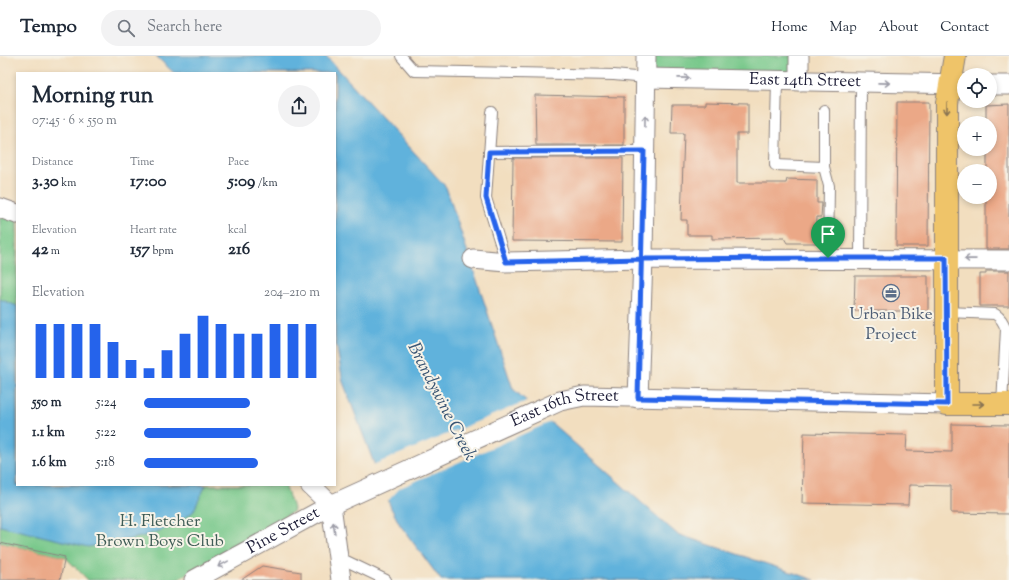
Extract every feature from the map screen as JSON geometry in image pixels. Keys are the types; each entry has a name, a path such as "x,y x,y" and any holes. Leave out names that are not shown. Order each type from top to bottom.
{"main road":[{"path":"947,404 947,103 957,84 955,56"},
{"name":"East 16th Street","path":"947,404 1006,404"}],"street":[{"path":"638,398 643,259 646,56"},
{"path":"799,56 799,81"},
{"name":"East 14th Street","path":"646,78 957,84"},
{"path":"997,85 1009,85"},
{"path":"0,208 16,214"},
{"path":"473,259 506,262 643,259 828,258 946,258 1009,260"},
{"name":"East 16th Street","path":"331,504 560,401 584,396 947,404"},
{"path":"311,486 331,504 341,580"},
{"name":"Pine Street","path":"194,580 331,504"}],"lane":[{"path":"400,56 414,71 614,75 646,78"},
{"path":"777,80 775,165 824,167"},
{"path":"860,259 862,82"},
{"path":"824,110 824,167 829,186 828,258"},
{"path":"492,112 486,198 506,262"},
{"path":"489,152 644,151"},
{"path":"947,312 994,314 1000,317 1006,329 1006,404"},
{"path":"338,557 386,580"}],"green space":[{"path":"646,56 799,56 799,81 646,78"},
{"name":"H. Fletcher Brown Boys Club","path":"0,210 16,217 16,486 285,486 294,511 177,580 88,580 65,557 0,543"}],"water":[{"name":"Brandywine Creek","path":"156,56 326,56 446,187 513,389 677,534 815,580 441,580 400,525 391,508 343,382 336,344 336,72 173,72"},
{"path":"0,299 16,306 16,486 206,486 193,512 168,528 141,537 88,547 0,526"}],"pier":[{"path":"529,400 553,421 400,488 387,502 373,465"}],"building":[{"path":"535,95 624,97 624,145 536,145"},
{"path":"705,102 748,103 748,134 737,134 737,183 786,183 787,179 817,180 817,203 822,203 821,217 817,217 816,243 787,243 784,238 712,239 712,235 687,235 687,220 681,220 684,133 671,133 672,105 705,105"},
{"path":"897,102 929,102 928,246 896,246"},
{"path":"1009,104 1009,249 986,249 986,204 997,204 997,164 987,164 987,156 997,156 997,116 986,116 986,108 997,108 997,105"},
{"path":"513,158 623,158 622,242 512,241"},
{"path":"986,271 1009,271 1009,306 980,306 980,274 986,274"},
{"name":"Urban Bike Project","path":"855,276 928,276 928,311 854,311"},
{"path":"952,424 1009,425 1009,514 951,513 951,486 909,485 908,505 802,503 804,433 907,435 906,451 952,452"},
{"path":"0,543 65,557 60,580 0,580"},
{"path":"262,566 301,572 301,580 241,580"}],"place":[{"name":"Urban Bike Project","path":"891,293"}],"route":[{"path":"828,258 643,259 506,262 486,198 489,152 644,151 643,259 638,398 947,404 946,258 828,258"}]}
